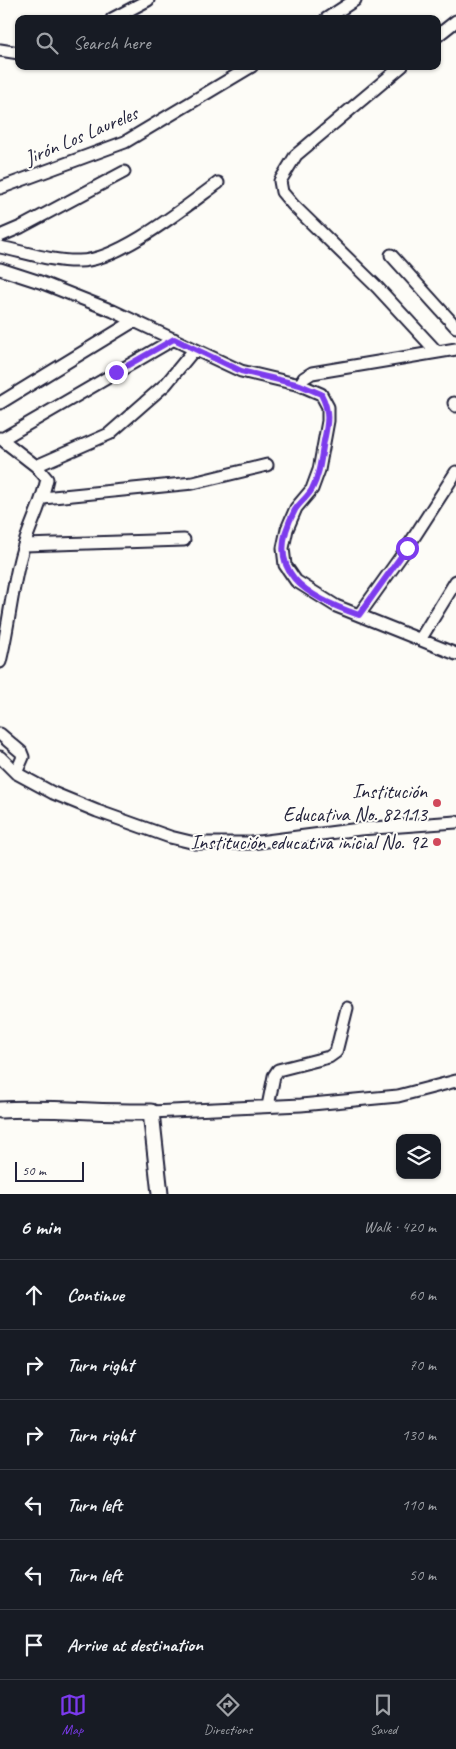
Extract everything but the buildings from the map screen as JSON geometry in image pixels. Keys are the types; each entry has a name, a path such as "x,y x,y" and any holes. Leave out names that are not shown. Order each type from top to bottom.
{"street":[{"path":"120,15 148,0"},
{"path":"332,15 355,0"},
{"path":"441,33 456,21"},
{"path":"0,50 15,52"},
{"name":"Jirón Los Laureles","path":"0,188 125,142 245,70"},
{"path":"397,70 296,155 280,181 282,192 293,205 377,287 437,352"},
{"path":"0,236 21,227 124,172"},
{"path":"0,247 72,261 100,258 152,228 218,183"},
{"path":"392,255 456,327"},
{"path":"0,269 40,282 134,321 241,371 300,385 321,394 328,407 328,421 320,470 312,489 296,508 287,529 283,548 285,565 296,581 317,596 456,654"},
{"path":"0,403 134,321"},
{"path":"0,662 24,544 43,498 47,479 36,466 1,439 174,339"},
{"path":"300,385 304,378 312,374 456,349"},
{"path":"36,466 109,434 166,384 194,350"},
{"path":"43,498 194,484 268,465"},
{"path":"359,615 407,548 456,472"},
{"path":"24,544 184,540"},
{"path":"420,638 456,581"},
{"path":"0,734 21,752 22,761 16,773"},
{"path":"0,757 16,773 53,793 170,837 195,843 251,843 352,830 456,822"},
{"path":"268,1106 274,1076 278,1070 329,1057 336,1052 347,1008"},
{"path":"0,1110 34,1108 113,1113 301,1105 398,1096 456,1081"},
{"path":"151,1112 160,1194"}],"place":[{"name":"Institución Educativa No. 82113","path":"437,803"},
{"name":"Institución educativa inicial No. 92","path":"437,842"}],"route":[{"path":"116,372 174,339 206,356 241,371 300,385 321,394 328,407 328,421 320,470 312,489 296,508 287,529 283,548 285,565 296,581 317,596 359,615 407,548"}]}
